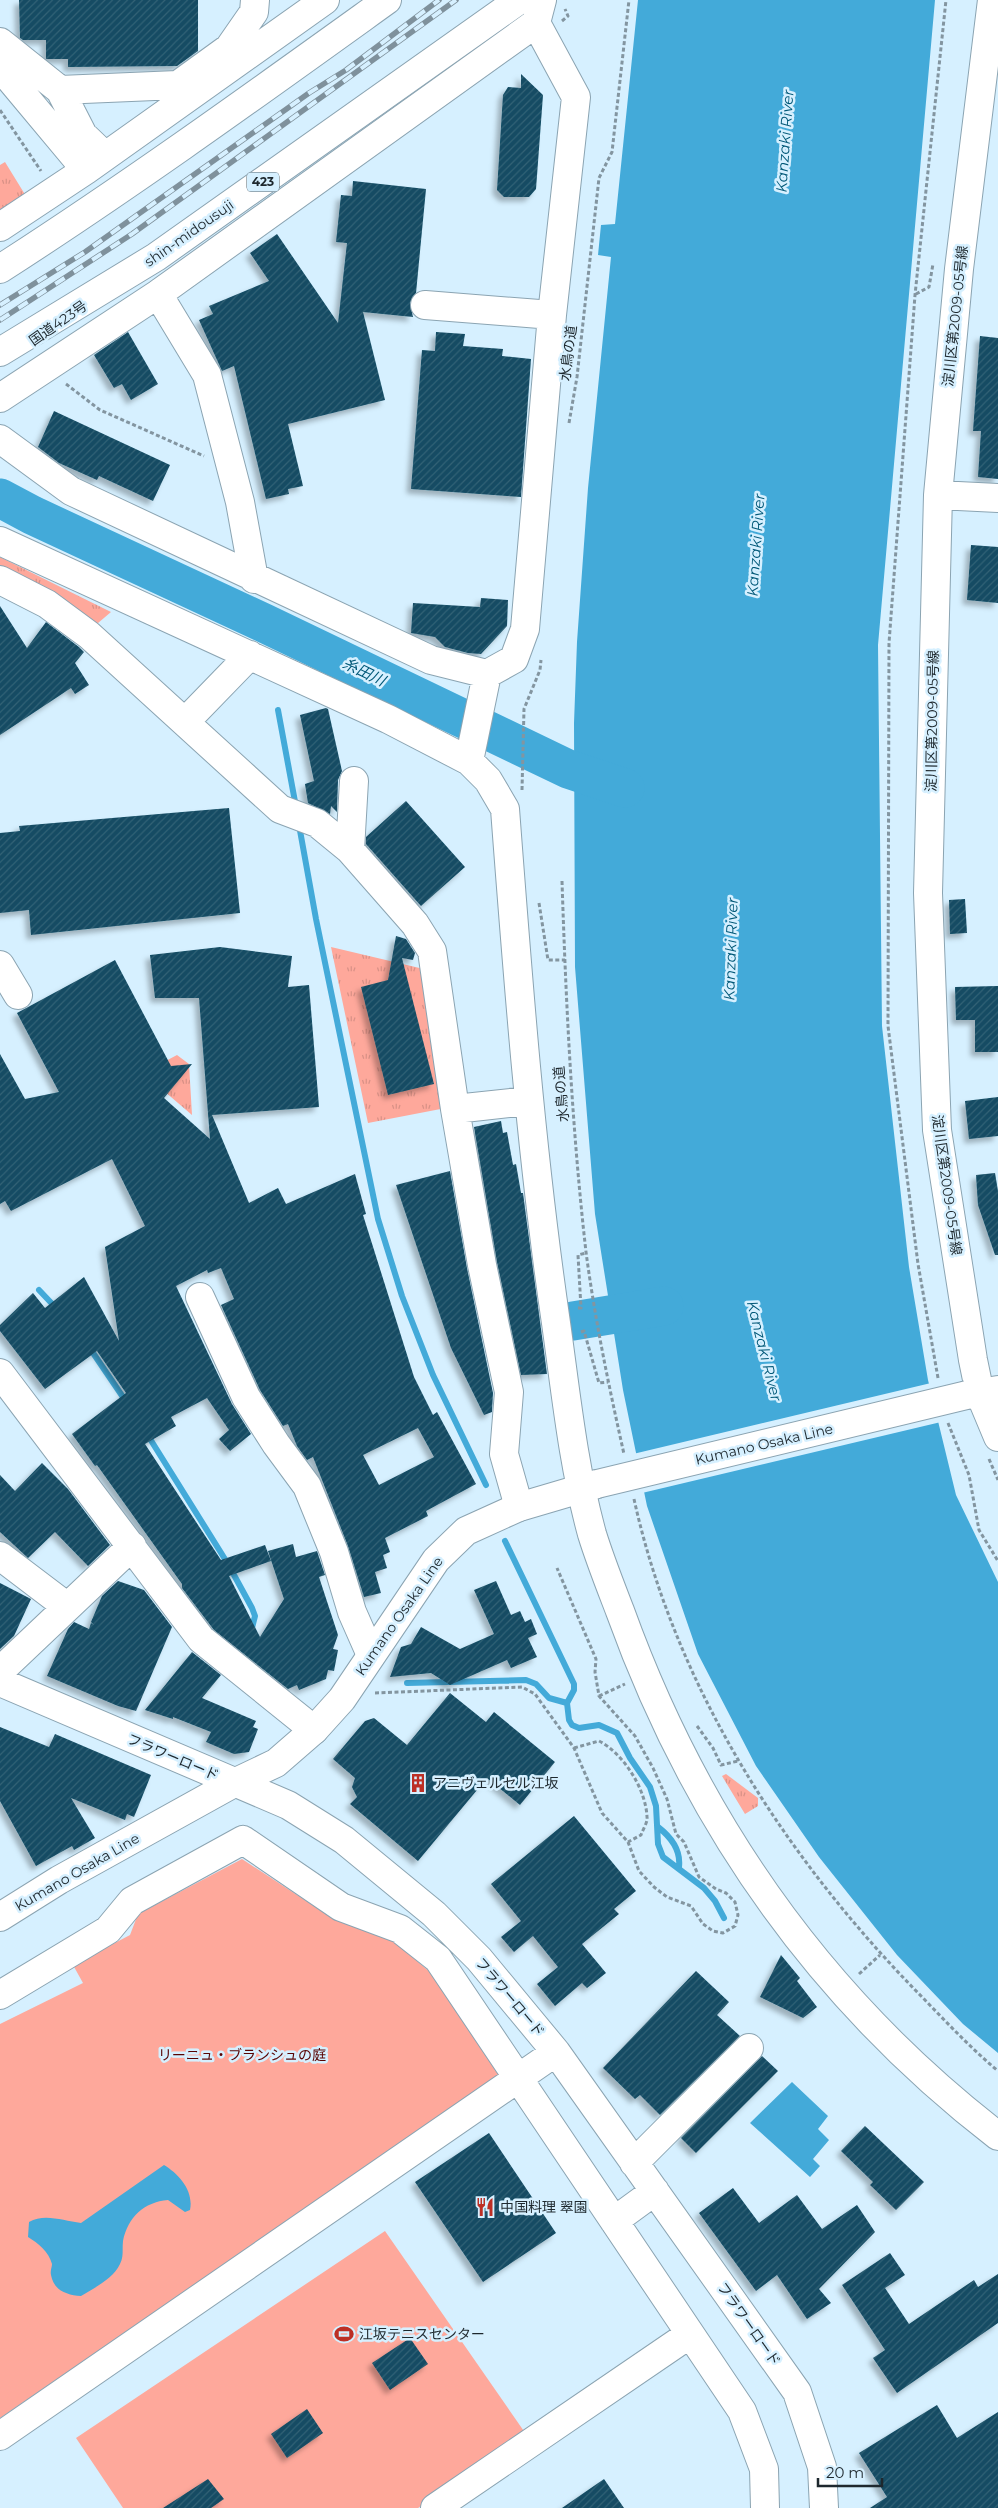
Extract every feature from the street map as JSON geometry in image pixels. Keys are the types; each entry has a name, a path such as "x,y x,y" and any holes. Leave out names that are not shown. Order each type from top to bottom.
{"main road":[{"path":"60,90 178,86 229,48 254,12 256,0"},
{"path":"0,227 96,163 324,0"},
{"path":"0,270 70,224 387,0"},
{"name":"shin-midousuji","path":"0,352 156,257 519,0"},
{"name":"淀川区第2009-05号線","path":"992,0 959,269 938,495 928,893 937,1130 968,1333 982,1393 998,1437"},
{"path":"0,398 158,294 539,12 576,97 552,315 525,629 514,659 486,683 471,754"},
{"path":"0,42 60,90 96,163"},
{"path":"0,67 96,163"},
{"path":"0,263 70,224"},
{"name":"国道423号","path":"0,363 116,283"},
{"path":"158,294 207,375 240,502 254,579"},
{"path":"425,306 552,315"},
{"path":"0,439 71,491 254,579 431,660 486,683"},
{"path":"938,495 998,498"},
{"path":"0,541 388,719 471,754 488,780 505,810 528,1101 547,1267 589,1486 593,1537 637,1659 688,1770 734,1849 788,1926 872,2025 976,2119 998,2136"},
{"path":"0,580 47,604 89,635 280,809 318,823 350,850 415,924 432,951 455,1109 482,1265 509,1392 504,1454 519,1507"},
{"path":"185,722 250,655"},
{"path":"350,850 354,781"},
{"path":"0,965 18,995"},
{"path":"455,1109 528,1101"},
{"path":"200,1297 246,1397 276,1444 308,1486 334,1552 352,1612 371,1654"},
{"path":"0,1373 201,1638 314,1730"},
{"name":"Kumano Osaka Line","path":"0,1917 59,1880 234,1783 276,1763 314,1730 342,1699 436,1560 466,1531 519,1507 589,1486 982,1393"},
{"path":"0,1671 66,1606 132,1546"},
{"path":"0,1556 66,1606"},
{"name":"フラワーロード","path":"0,1682 288,1805 344,1840 411,1896 479,1959 556,2052 797,2392 822,2467 824,2508"},
{"path":"0,1995 108,1930 132,1901 243,1840 341,1907 400,1929 438,1960 742,2411 764,2469 764,2508"},
{"path":"634,2163 749,2048"},
{"path":"0,2436 556,2052"},
{"path":"614,2221 655,2191"},
{"path":"435,2508 690,2334"}],"path":[{"name":"水鳥の道","path":"569,425 599,178 612,152 628,0"},
{"path":"0,110 54,191"},
{"path":"41,371 68,385 100,410 209,458"},
{"path":"522,793 524,708 540,670 541,654"},
{"name":"水鳥の道","path":"562,881 568,1059 586,1252 598,1330 625,1459"},
{"path":"581,1308 578,1255 586,1252"},
{"path":"584,1331 599,1383 608,1382"},
{"path":"634,1498 660,1596 694,1677 738,1761 796,1849 880,1955 976,2052 998,2071"},
{"path":"372,1693 522,1687 535,1694 574,1748 602,1814 628,1842 639,1871 654,1887 668,1896 691,1906 703,1924 713,1931 723,1933 735,1926 738,1915 735,1902 726,1893 716,1889 699,1877 684,1842 676,1834 667,1799 653,1768 635,1736 599,1696 595,1672 596,1659 557,1568"},
{"path":"599,1696 630,1682"},
{"path":"574,1748 599,1741 611,1747 623,1761 642,1794 648,1818 641,1835 628,1842"},
{"path":"861,1972 880,1955"}],"green space":[{"path":"5,162 29,201 0,218 0,165"},
{"path":"0,557 111,612 91,629 0,572"},
{"path":"331,947 428,970 451,1107 368,1123"},
{"path":"177,1055 189,1064 192,1115 143,1073"},
{"path":"726,1774 758,1798 758,1806 745,1814 722,1776"},
{"name":"リーニュ・ブランシュの庭","path":"242,1859 329,1916 393,1941 430,1972 502,2075 0,2418 0,2024 83,1983 73,1965 130,1935 138,1914"},
{"name":"江坂テニスセンター","path":"385,2231 528,2437 418,2508 123,2508 76,2438"}],"water":[{"name":"Kanzaki River","path":"638,0 935,0 878,645 882,1026 909,1267 928,1380 956,1495 998,1582 998,2053 963,2024 897,1955 819,1857 756,1766 698,1654 647,1506 623,1390 595,1214 575,967 574,723 577,642 588,488 611,257 598,255 601,225 615,224"},
{"path":"792,2082 828,2116 818,2129 829,2140 813,2159 820,2166 810,2177 750,2123"},
{"path":"164,2165 175,2173 184,2184 190,2196 190,2210 185,2212 168,2200 159,2201 138,2212 125,2232 121,2261 113,2274 103,2283 81,2296 71,2295 58,2288 51,2274 52,2264 46,2252 28,2237 29,2222 41,2218 54,2218 81,2223"}],"pier":[{"path":"931,1383 941,1422 642,1493 633,1454"}],"building":[{"path":"19,0 198,0 198,51 177,66 68,67 68,59 46,59 46,40 23,40 20,38"},
{"path":"521,74 543,95 536,189 529,197 504,197 497,190 503,95 508,87 521,88"},
{"path":"353,181 426,189 416,293 410,303 413,317 363,312 385,400 288,424 303,486 288,489 289,494 266,499 234,366 222,371 199,320 213,314 209,306 269,281 250,253 277,234 338,323 347,243 336,242 341,195 352,196"},
{"path":"128,332 158,384 131,400 122,384 114,388 94,355"},
{"path":"436,332 465,334 463,346 503,349 502,356 531,359 521,497 411,489 422,350 435,351"},
{"path":"980,336 998,338 998,479 978,477 981,431 973,431"},
{"path":"54,411 170,465 153,501 99,476 97,480 59,463 38,447"},
{"path":"971,545 998,547 998,603 967,600"},
{"path":"481,598 508,600 507,626 481,654 445,647 435,637 411,633 413,603 480,607"},
{"path":"0,606 27,648 46,622 79,647 84,652 75,663 89,685 75,694 71,688 0,735"},
{"path":"328,709 342,771 338,780 337,812 331,806 330,814 308,803 305,784 314,781 300,715"},
{"path":"406,801 465,867 421,906 366,844 366,837"},
{"path":"229,808 240,913 31,935 29,910 0,913 0,833 20,831 19,826"},
{"path":"965,899 967,933 950,934 949,900"},
{"path":"396,936 406,939 415,953 413,960 402,958 434,1084 388,1095 361,987 388,980"},
{"path":"220,947 292,956 288,987 309,985 319,1107 212,1115 249,1203 278,1188 286,1204 355,1174 366,1214 363,1215 414,1377 433,1415 437,1412 476,1484 426,1511 428,1516 385,1538 390,1552 383,1555 387,1568 375,1572 381,1593 364,1597 348,1546 313,1457 307,1460 297,1446 288,1424 283,1426 260,1390 221,1305 234,1299 221,1268 208,1273 207,1270 176,1286 232,1404 251,1434 230,1451 219,1439 229,1430 207,1398 171,1417 176,1426 145,1444 221,1560 265,1545 271,1561 229,1576 260,1637 284,1599 268,1551 293,1544 296,1557 317,1551 325,1575 319,1577 338,1635 333,1649 338,1650 334,1671 328,1670 326,1679 299,1690 297,1685 288,1689 214,1630 182,1588 182,1584 97,1465 95,1466 72,1434 126,1393 97,1351 45,1389 0,1331 0,1325 33,1293 45,1308 84,1277 119,1341 105,1247 145,1226 112,1159 11,1211 5,1201 0,1204 0,1054 25,1099 59,1092 17,1013 115,960 171,1066 192,1064 164,1098 210,1139 199,998 155,998 150,955","holes":["418,1428 434,1457 379,1485 363,1455"]},
{"path":"998,986 998,1052 975,1052 975,1020 956,1020 955,987"},
{"path":"998,1097 998,1136 969,1139 965,1101"},
{"path":"501,1121 503,1133 507,1132 513,1165 516,1164 521,1193 523,1193 547,1374 521,1375 497,1262 474,1127"},
{"path":"450,1171 467,1268 493,1393 492,1412 484,1415 451,1348 396,1185"},
{"path":"995,1173 998,1191 998,1255 995,1255 978,1205 976,1175"},
{"path":"42,1463 68,1489 110,1545 88,1566 55,1532 28,1558 0,1532 0,1475 15,1491"},
{"path":"118,1581 144,1590 172,1627 136,1711 118,1706 47,1676 68,1629 74,1622 89,1629 91,1623 94,1625 91,1622 102,1596"},
{"path":"496,1581 511,1615 520,1611 525,1622 531,1619 537,1634 528,1638 537,1657 511,1668 507,1660 450,1685 431,1673 390,1677 401,1647 411,1644 421,1627 460,1649 494,1634 474,1590"},
{"path":"0,1583 31,1599 14,1636 0,1649"},
{"path":"192,1652 221,1675 202,1698 256,1721 253,1727 258,1729 249,1752 234,1754 206,1742 211,1732 173,1717 173,1719 145,1710"},
{"name":"アニヴェルセル江坂","path":"450,1693 486,1722 494,1712 555,1762 520,1805 487,1778 418,1861 350,1804 357,1797 352,1787 355,1778 333,1759 365,1721 374,1718 407,1745"},
{"path":"0,1727 49,1747 55,1734 151,1775 134,1817 127,1814 125,1820 71,1798 95,1838 74,1850 72,1846 36,1866 0,1801"},
{"path":"574,1816 636,1891 614,1909 619,1914 582,1944 606,1973 587,1988 582,1983 555,2006 537,1984 558,1967 533,1936 514,1952 501,1937 521,1921 491,1884"},
{"path":"781,1955 800,1978 797,1981 817,2007 803,2018 760,1997"},
{"path":"696,1971 729,2002 717,2015 740,2036 660,2115 640,2095 635,2099 603,2068"},
{"path":"762,2056 778,2071 696,2153 681,2138"},
{"path":"865,2126 924,2182 896,2210 870,2185 873,2182 841,2151"},
{"name":"中国料理 翠園","path":"489,2133 556,2233 483,2282 415,2182"},
{"path":"733,2188 759,2223 797,2195 822,2229 857,2205 875,2232 819,2289 831,2303 807,2319 777,2275 756,2291 699,2213"},
{"path":"890,2253 905,2275 885,2288 909,2324 974,2280 978,2287 998,2274 998,2323 897,2393 873,2358 885,2350 842,2285"},
{"path":"410,2338 428,2364 390,2390 372,2363"},
{"path":"937,2405 957,2438 998,2412 998,2508 870,2508 887,2497 859,2453"},
{"path":"307,2409 323,2433 287,2458 271,2434"},
{"path":"208,2479 224,2499 211,2508 163,2508"},
{"path":"604,2479 624,2508 562,2508"}],"waterway":[{"name":"糸田川","path":"0,498 32,515 264,623 568,769 625,788"},
{"path":"278,710 296,807"},
{"path":"299,825 316,919 378,1219 402,1296 433,1375 486,1485"},
{"path":"39,1290 57,1309"},
{"path":"573,1321 664,1306"},
{"path":"89,1347 127,1403"},
{"path":"147,1434 228,1564 252,1608 255,1616 251,1632"},
{"path":"505,1541 574,1684 574,1690 567,1703 569,1720 572,1725 579,1728 599,1725 617,1733 630,1758 650,1787 656,1806 658,1844 663,1857 704,1888 715,1901 724,1918"},
{"path":"407,1683 526,1680 536,1684 549,1698 567,1703"},
{"path":"658,1827 674,1844 677,1850 679,1867"}],"railway":[{"path":"0,305 85,252 309,93 346,70 439,0"},
{"path":"0,320 132,234 456,0"}],"place":[{"name":"アニヴェルセル江坂","path":"418,1783"},
{"name":"中国料理 翠園","path":"485,2207"},
{"name":"江坂テニスセンター","path":"344,2334"}]}
